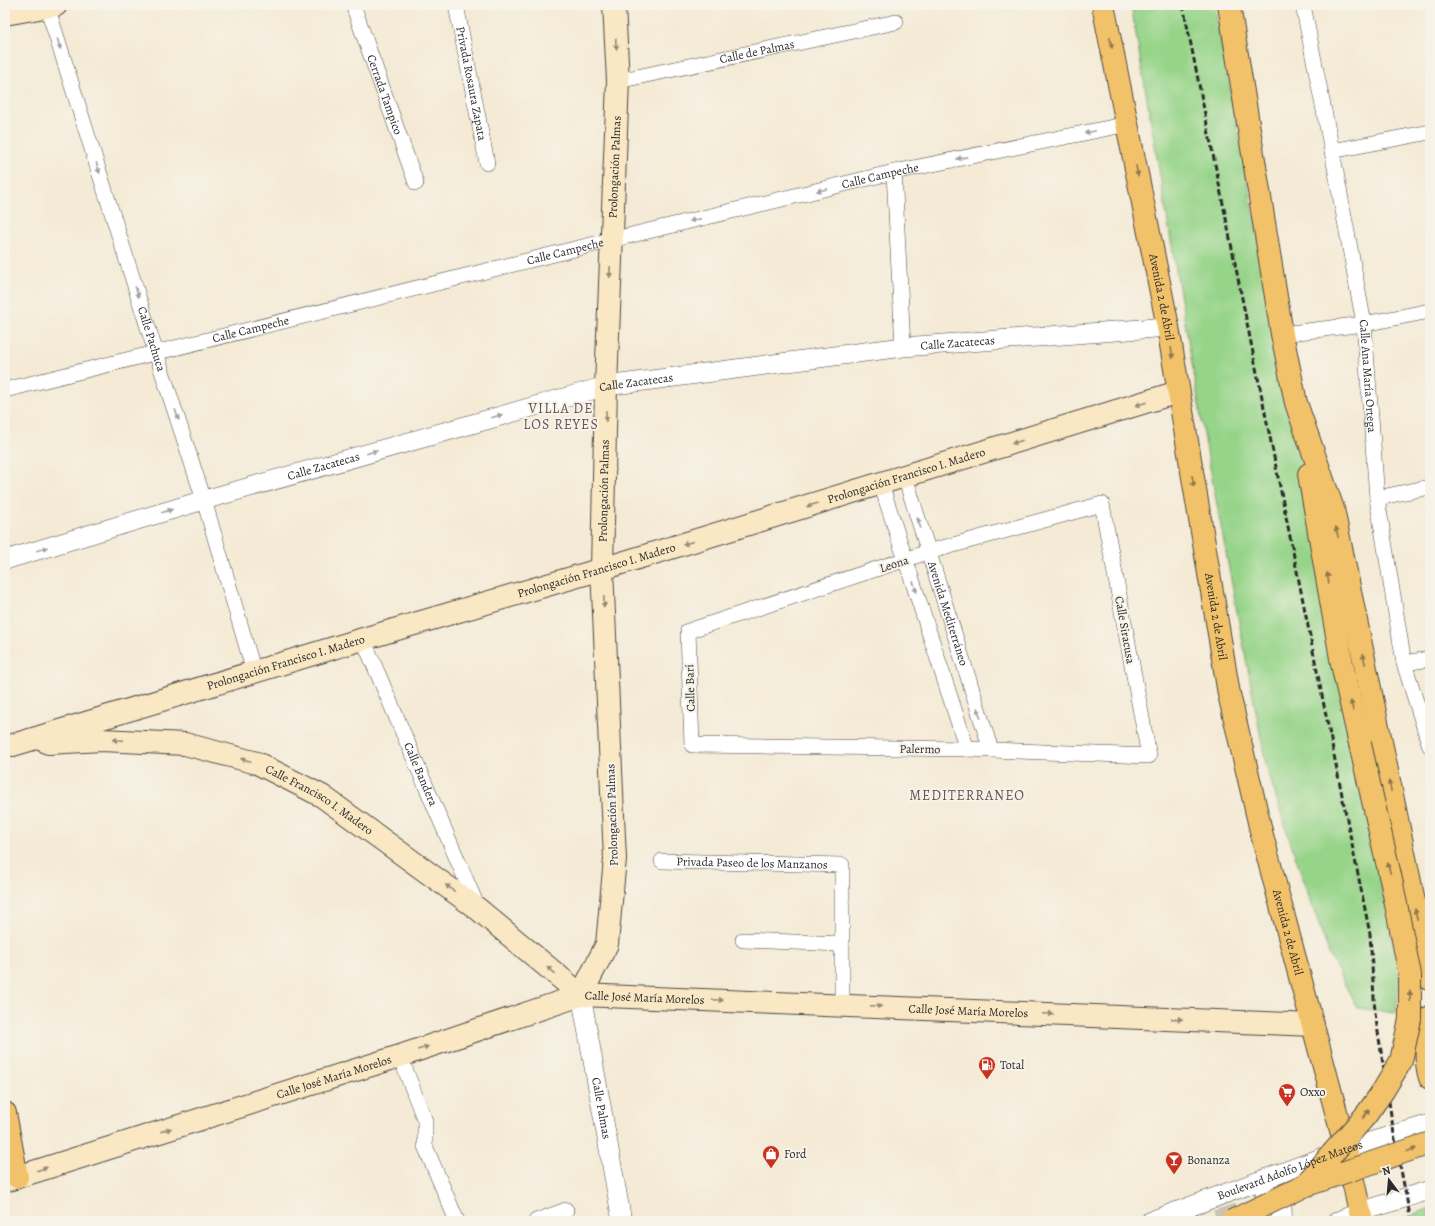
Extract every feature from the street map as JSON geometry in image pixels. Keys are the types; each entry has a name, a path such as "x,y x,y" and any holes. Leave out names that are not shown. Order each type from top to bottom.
{"main road":[{"name":"Prolongación Palmas","path":"581,995 607,944 615,858 602,569 606,386 618,81 614,5"},
{"name":"Avenida 2 de Abril","path":"1103,5 1168,328 1229,694 1262,835 1346,1149 1361,1217"},
{"path":"1229,5 1282,334 1296,403 1342,664 1392,884 1410,975 1410,1019 1401,1061 1383,1091 1366,1115 1304,1186"},
{"path":"5,14 52,6"},
{"name":"Prolongación Francisco I. Madero","path":"9,746 363,639 602,569 1178,392"},
{"path":"1296,403 1333,509 1430,979"},
{"name":"Calle Francisco I. Madero","path":"9,746 102,740 185,744 258,763 322,796 478,909 581,995"},
{"name":"Calle José María Morelos","path":"11,1179 400,1056 581,995 1313,1025"},
{"path":"1429,1027 1428,1070 1430,1078"},
{"path":"5,1113 11,1179"},
{"name":"Boulevard Adolfo López Mateos","path":"1232,1221 1304,1186 1430,1143"}],"street":[{"name":"Cerrada Tampico","path":"353,5 416,183"},
{"name":"Privada Rosaura Zapata","path":"456,5 487,163"},
{"name":"Calle Ana María Ortega","path":"1303,5 1364,324 1377,498 1404,663 1430,746"},
{"name":"Calle Pachuca","path":"52,6 156,353 204,500 254,672"},
{"name":"Calle de Palmas","path":"618,81 896,22"},
{"name":"Calle Campeche","path":"5,390 894,172 1128,124"},
{"path":"1332,151 1430,132"},
{"path":"894,172 903,347"},
{"path":"1282,334 1364,324 1430,311"},
{"name":"Calle Zacatecas","path":"5,560 204,500 606,386 903,347 1168,328"},
{"name":"Avenida Mediterráneo","path":"905,477 991,750"},
{"name":"Avenida Mediterráneo","path":"881,484 967,749"},
{"path":"1377,498 1430,487"},
{"name":"Leona","path":"688,631 928,552 1102,504"},
{"name":"Calle Siracusa","path":"1102,504 1149,756"},
{"name":"Calle Barí","path":"688,631 692,745"},
{"name":"Calle Bandera","path":"363,639 478,909"},
{"path":"1404,663 1430,659"},
{"name":"Palermo","path":"692,745 967,749 1149,756"},
{"name":"Privada Paseo de los Manzanos","path":"662,860 842,865 842,944"},
{"path":"743,940 842,944 842,1005"},
{"name":"Calle Palmas","path":"581,995 622,1221"},
{"path":"400,1056 425,1121 425,1146 457,1221"},
{"name":"Boulevard Adolfo López Mateos","path":"1152,1221 1346,1149 1430,1124"},
{"path":"1338,1221 1361,1217 1430,1190"},
{"path":"1193,1206 1228,1206 1261,1193 1272,1194 1276,1196 1282,1206 1283,1215 1280,1221"},
{"path":"536,1221 566,1210"}],"green space":[{"path":"1131,5 1214,5 1273,315 1311,492 1399,979 1396,1013 1357,1008 1329,954 1288,835 1266,765 1207,452"},
{"path":"1430,1208 1430,1221 1397,1221"}],"tunnel":[{"path":"1217,1221 1249,1210"}],"railway":[{"path":"1183,5 1370,934 1375,1013 1394,1134 1411,1221"}],"place":[{"name":"Total","path":"987,1080"},
{"name":"Oxxo","path":"1287,1107"},
{"name":"Ford","path":"771,1169"},
{"name":"Bonanza","path":"1174,1175"}],"district":[{"name":"VILLA DE LOS REYES","path":"561,416"},
{"name":"MEDITERRANEO","path":"967,795"}]}
